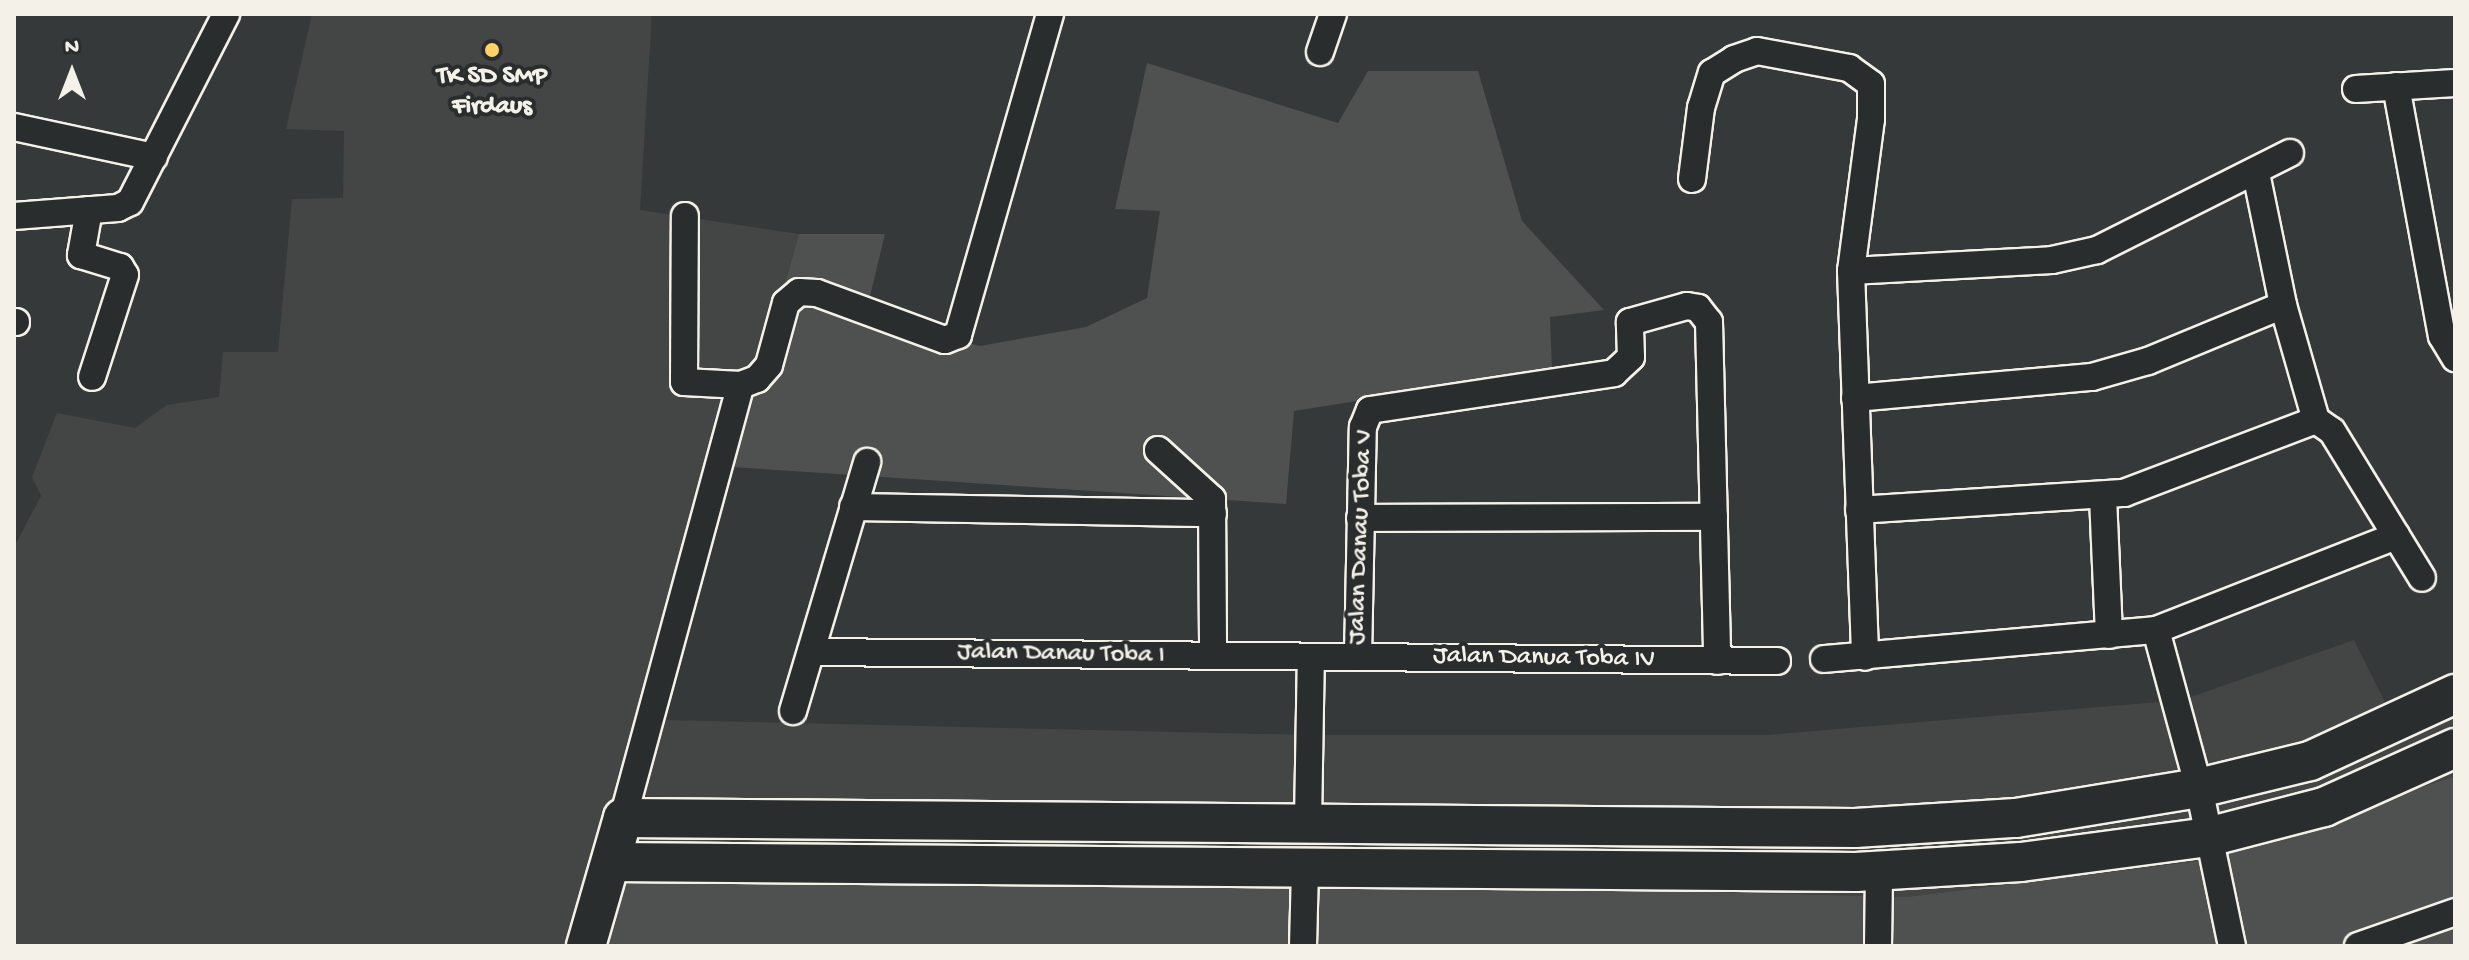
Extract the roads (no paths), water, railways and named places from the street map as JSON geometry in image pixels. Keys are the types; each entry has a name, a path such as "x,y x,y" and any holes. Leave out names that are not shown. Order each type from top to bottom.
{"main road":[{"path":"611,862 1305,869 1879,870 2021,862 2203,811 2455,694"},
{"path":"586,946 623,818 1855,828 2016,818 2324,807 2455,748"},
{"path":"1263,867 1265,822"}],"street":[{"path":"14,216 118,208 130,202 226,14"},
{"path":"685,216 684,382 741,385 757,379 769,365 786,303 799,292 817,293 945,340 955,338 1050,14"},
{"path":"1320,52 1333,14"},
{"path":"1692,179 1701,108 1712,73 1734,59 1757,51 1856,71 1871,84 1872,108 1851,271 1865,657"},
{"path":"2356,89 2455,83"},
{"path":"2396,86 2451,341"},
{"path":"14,127 154,157"},
{"path":"1851,271 2052,260 2097,250 2256,173 2290,153"},
{"path":"2256,173 2283,305 2316,420 2332,431 2422,578"},
{"path":"89,210 81,255 120,267 125,275 92,377"},
{"path":"1855,398 2092,377 2148,361 2283,305"},
{"name":"Jalan Danau Toba V","path":"1358,657 1360,518 1366,416 1376,407 1614,373 1630,363 1627,328 1632,320 1698,308 1709,322 1714,517"},
{"path":"623,818 741,385"},
{"path":"1859,510 2103,497 2156,484 2316,420"},
{"path":"1158,450 1212,499 1213,656"},
{"path":"793,711 867,462"},
{"path":"2103,497 2109,635"},
{"path":"853,507 1213,513"},
{"path":"1360,518 1714,517 1717,661"},
{"path":"1824,659 2156,630 2396,536"},
{"path":"2156,630 2203,811 2232,946"},
{"name":"Jalan Danau Toba I","path":"811,652 1311,657"},
{"path":"1308,822 1311,657"},
{"name":"Jalan Danua Toba IV","path":"1311,657 1777,661"},
{"path":"1303,946 1305,869"},
{"path":"1878,946 1879,870"},
{"path":"2358,946 2455,912"}],"place":[{"name":"TK SD SMP Firdaus","path":"492,50"}]}
